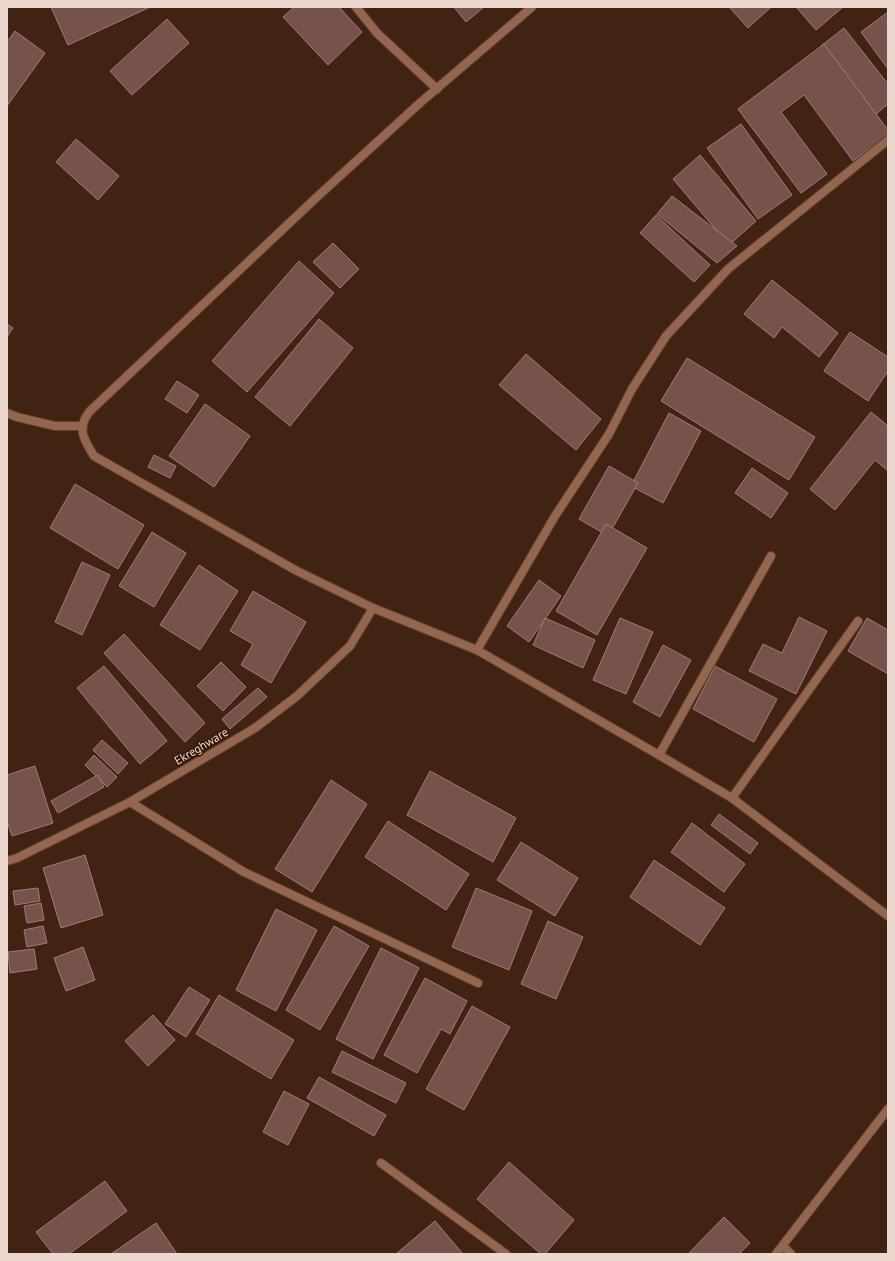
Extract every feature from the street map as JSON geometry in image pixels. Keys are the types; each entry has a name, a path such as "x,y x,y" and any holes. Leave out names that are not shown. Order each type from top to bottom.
{"street":[{"path":"356,7 377,33 437,89"},
{"path":"532,7 437,89 318,196 90,411 84,418 82,426 83,437 94,456 297,571 373,608 476,650 732,798 888,916"},
{"path":"476,650 555,516 609,434 632,389 666,336 728,269 888,140"},
{"path":"7,413 17,417 56,426 82,426"},
{"path":"659,755 771,556"},
{"name":"Ekreghware","path":"7,861 17,858 130,802 255,728 298,696 350,646 373,608"},
{"path":"732,798 858,621"},
{"path":"130,802 244,872 478,983"},
{"path":"776,1254 888,1109"},
{"path":"381,1163 506,1254"},
{"path":"783,1246 791,1254"}],"building":[{"path":"51,7 150,7 68,45"},
{"path":"294,7 339,7 362,32 328,65 283,17"},
{"path":"454,7 484,7 466,22"},
{"path":"729,7 771,7 748,28"},
{"path":"796,7 843,7 816,30"},
{"path":"888,12 888,69 861,32"},
{"path":"167,19 189,43 132,95 110,71"},
{"path":"844,28 888,84 888,104 875,115 821,46"},
{"path":"15,31 45,53 7,106 7,42"},
{"path":"824,44 888,130 888,135 853,161 804,95 781,112 827,174 801,193 738,109"},
{"path":"741,124 792,195 758,219 707,148"},
{"path":"76,139 119,176 98,200 56,162"},
{"path":"700,155 756,221 729,245 673,179"},
{"path":"672,196 737,246 717,263 657,214"},
{"path":"656,215 710,265 694,282 640,233"},
{"path":"333,243 359,269 340,288 313,262"},
{"path":"299,261 334,293 247,392 212,361"},
{"path":"772,280 838,333 819,357 782,327 774,338 744,314"},
{"path":"319,319 353,348 290,426 255,397"},
{"path":"7,324 13,328 7,337"},
{"path":"850,332 888,357 888,371 868,401 824,371"},
{"path":"526,354 601,419 576,450 499,385"},
{"path":"687,358 815,437 789,480 661,401"},
{"path":"177,381 199,395 187,413 165,399"},
{"path":"205,404 250,436 214,487 169,456"},
{"path":"871,412 888,426 888,471 875,460 835,510 810,489"},
{"path":"669,413 701,431 663,503 631,486"},
{"path":"154,455 176,466 170,478 148,467"},
{"path":"609,466 638,483 608,536 579,519"},
{"path":"752,468 788,493 771,518 735,493"},
{"path":"75,484 144,525 118,569 50,528"},
{"path":"606,524 647,548 597,635 556,611"},
{"path":"152,532 186,553 154,607 119,586"},
{"path":"82,562 110,575 82,635 55,622"},
{"path":"199,565 238,591 200,650 160,625"},
{"path":"539,580 561,596 529,642 507,626"},
{"path":"253,591 306,622 271,683 241,665 253,644 230,631"},
{"path":"799,617 827,631 796,694 749,671 763,644 782,653"},
{"path":"545,618 595,640 583,668 533,645"},
{"path":"620,618 653,632 626,694 593,680"},
{"path":"867,618 888,630 888,674 848,651"},
{"path":"124,634 205,723 185,742 104,653"},
{"path":"663,645 691,660 660,717 633,702"},
{"path":"221,662 246,687 223,711 197,686"},
{"path":"104,666 167,741 140,764 77,688"},
{"path":"715,666 777,699 754,742 693,709"},
{"path":"258,688 267,697 230,729 222,719"},
{"path":"102,740 128,763 118,774 93,750"},
{"path":"94,755 117,777 107,787 85,765"},
{"path":"35,766 53,823 12,836 7,821 7,775"},
{"path":"430,771 516,818 493,862 407,815"},
{"path":"98,775 104,787 58,813 51,801"},
{"path":"331,780 367,804 312,892 275,869"},
{"path":"719,814 758,843 750,854 711,825"},
{"path":"388,821 469,874 446,910 365,857"},
{"path":"692,823 745,864 724,892 671,852"},
{"path":"521,842 578,878 555,916 497,880"},
{"path":"85,855 103,915 61,928 43,868"},
{"path":"654,860 725,908 700,945 630,897"},
{"path":"38,888 40,901 15,905 13,891"},
{"path":"476,888 532,911 509,970 452,947"},
{"path":"41,903 44,920 27,923 24,906"},
{"path":"276,909 317,930 276,1011 236,990"},
{"path":"548,921 583,937 556,999 521,984"},
{"path":"43,926 47,943 27,947 24,930"},
{"path":"334,926 369,946 320,1030 286,1010"},
{"path":"83,947 95,980 66,991 54,958"},
{"path":"381,948 419,968 373,1059 336,1039"},
{"path":"34,949 37,969 10,973 8,952"},
{"path":"425,978 467,1001 450,1034 441,1029 417,1073 384,1055"},
{"path":"189,987 210,1000 186,1037 165,1024"},
{"path":"219,995 294,1040 271,1079 196,1034"},
{"path":"472,1006 510,1027 464,1110 426,1089"},
{"path":"153,1015 175,1040 148,1066 125,1041"},
{"path":"342,1051 406,1083 396,1103 332,1072"},
{"path":"319,1077 386,1115 374,1136 307,1098"},
{"path":"284,1091 309,1104 288,1145 263,1132"},
{"path":"509,1162 574,1220 545,1254 541,1254 477,1199"},
{"path":"105,1181 127,1211 69,1254 53,1254 36,1232"},
{"path":"724,1217 750,1243 739,1254 688,1254"},
{"path":"435,1221 463,1254 396,1254"},
{"path":"156,1223 177,1254 111,1254"}]}
